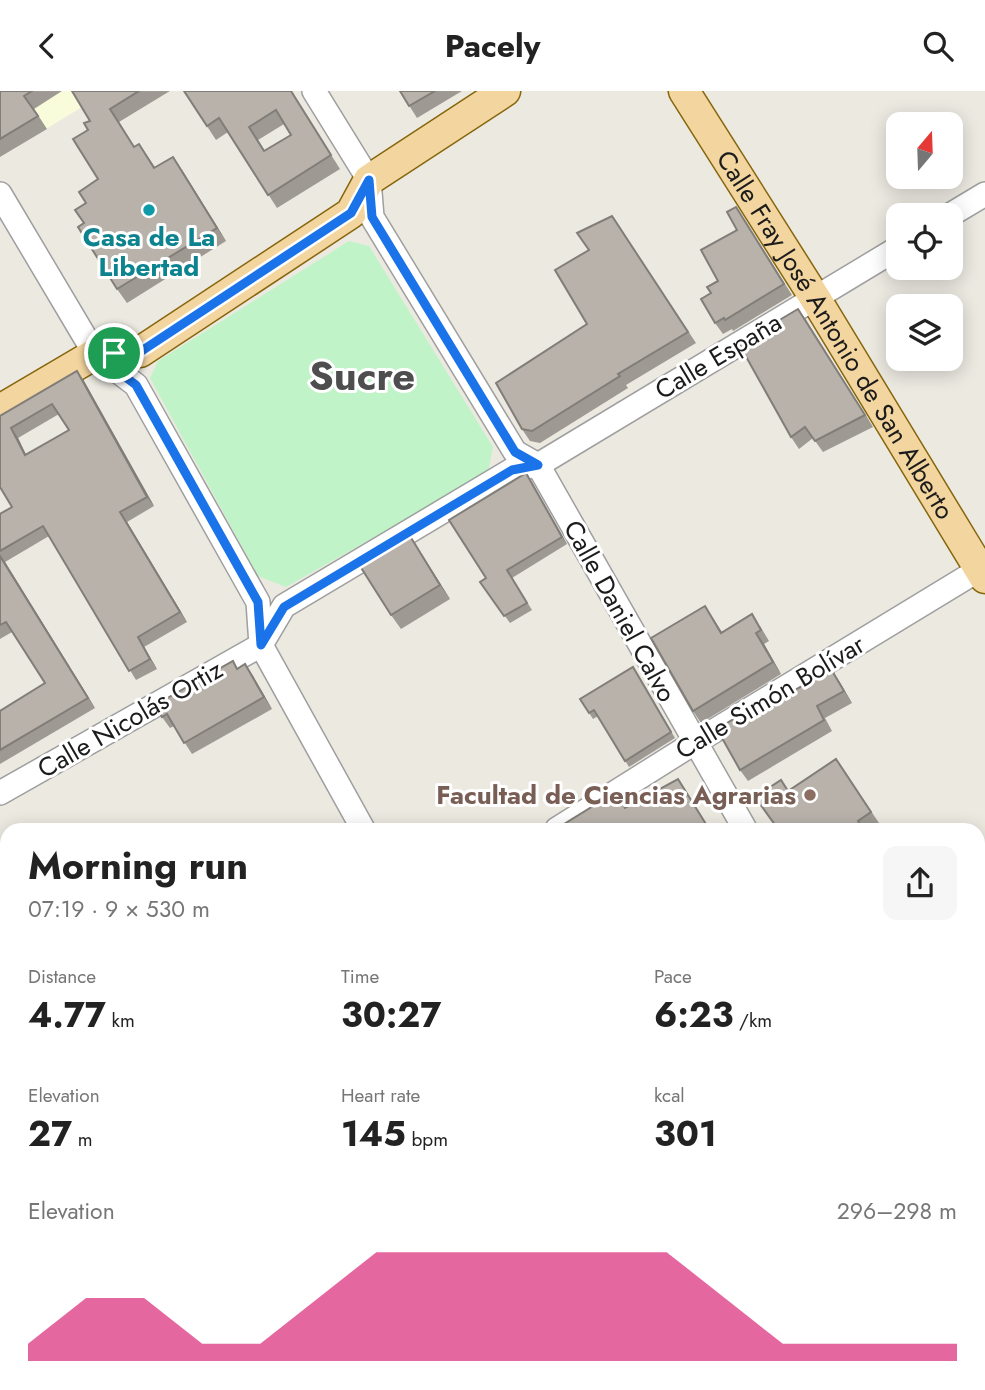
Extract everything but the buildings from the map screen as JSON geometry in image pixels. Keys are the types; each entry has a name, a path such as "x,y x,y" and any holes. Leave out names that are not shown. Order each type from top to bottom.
{"main road":[{"path":"0,409 95,354 140,352 351,213 369,180 505,91"},
{"name":"Calle Fray José Antonio de San Alberto","path":"684,91 983,571"}],"street":[{"path":"314,91 369,180 372,217 515,452 538,465"},
{"path":"0,194 95,354 136,385 258,602 261,645 360,823"},
{"path":"963,207 985,194"},
{"name":"Calle España","path":"261,645 284,607 512,470 538,465 886,254"},
{"name":"Calle Daniel Calvo","path":"538,465 741,823"},
{"name":"Calle Simón Bolívar","path":"567,823 694,743 983,571"},
{"name":"Calle Nicolás Ortiz","path":"0,793 261,645"}],"shaded area":[{"path":"0,91 170,91 99,134 82,107 0,157"}],"green space":[{"path":"349,241 369,246 493,447 488,473 286,587 258,576 150,378 158,361"}],"place":[{"name":"Casa de La Libertad","path":"149,210"},
{"name":"Facultad de Ciencias Agrarias","path":"810,795"}],"district":[{"name":"Sucre","path":"362,376"}],"route":[{"path":"369,180 372,217 515,452 538,465 512,470 284,607 261,645 258,602 136,385 95,354 114,353 140,352 351,213 369,180"}]}
